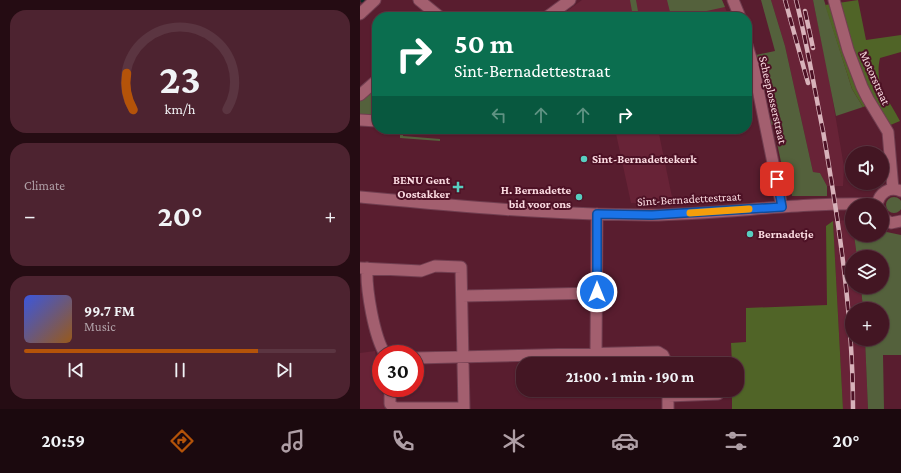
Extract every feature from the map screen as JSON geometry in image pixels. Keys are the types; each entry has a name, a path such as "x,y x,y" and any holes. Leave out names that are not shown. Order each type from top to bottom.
{"street":[{"path":"360,14 375,0"},
{"path":"419,0 433,12"},
{"path":"554,12 570,0"},
{"path":"733,0 738,12"},
{"name":"Motorstraat","path":"834,0 848,50 862,87 888,132 897,166 897,190"},
{"name":"Scheeplosserstraat","path":"752,62 782,207"},
{"path":"360,95 372,84"},
{"path":"360,120 372,121"},
{"path":"880,198 882,194 897,190"},
{"name":"Sint-Bernadettestraat","path":"360,197 473,207 597,214 652,215 782,207 845,205"},
{"path":"596,353 597,214"},
{"path":"889,222 891,223 901,221"},
{"path":"380,345 364,268 421,271 435,266 461,267 464,408 395,408 390,404 390,397"},
{"path":"462,296 597,292"},
{"path":"424,358 658,352 663,354 664,357"},
{"path":"668,397 668,409"}],"shaded area":[{"path":"582,0 722,0 727,12 566,12"},
{"path":"771,0 813,0 828,72 844,167 843,186 827,186 820,173 813,172 785,46"},
{"path":"616,134 659,134 673,202 631,203"},
{"path":"845,220 845,242 855,242 856,250 845,250 845,294 862,294 862,302 845,302 845,346 865,346 868,409 843,409 833,221"},
{"path":"372,351 372,397 384,397 388,409 360,409 360,353"}],"green space":[{"path":"630,0 636,0 638,12 632,12"},
{"path":"667,0 722,0 725,7 702,12 670,12"},
{"path":"761,0 771,0 785,46 813,172 820,173 827,186 827,196 792,196 791,189 784,190 782,181 785,180 773,125 770,125 769,120 772,119 766,92 764,92 762,87 765,87 760,59 757,59 756,55 775,51"},
{"path":"813,0 824,0 852,89 863,107 836,116"},
{"path":"858,0 866,40 901,35 901,52 880,58 879,76 883,91 900,121 888,126 876,103 863,107 852,89 825,5"},
{"path":"372,89 372,115 360,114 360,100"},
{"path":"400,134 403,134 403,136 440,139 440,141 400,138"},
{"path":"891,198 897,198 901,202 901,208 897,212 894,213 889,210 889,200"},
{"path":"833,221 843,409 732,409 732,397 744,397 744,357 732,357 731,343 746,342 746,308 827,305 826,226"},
{"path":"889,232 901,235 901,355 883,355 884,409 868,409 865,346 889,346 889,302 862,302 862,294 889,294 889,250 856,250 855,242 889,242"}],"railway":[{"path":"785,0 808,83"},
{"path":"796,0 823,131 840,235 851,339 853,409"},
{"path":"805,11 813,48"}],"slow traffic":[{"path":"690,213 749,209"}],"place":[{"name":"Sint-Bernadettekerk","path":"584,159"},
{"name":"BENU Gent Oostakker","path":"458,187"},
{"name":"H. Bernadette bid voor ons","path":"579,197"},
{"name":"Bernadetje","path":"750,234"}],"route":[{"path":"597,292 597,214 652,215 782,207 777,179"}]}
